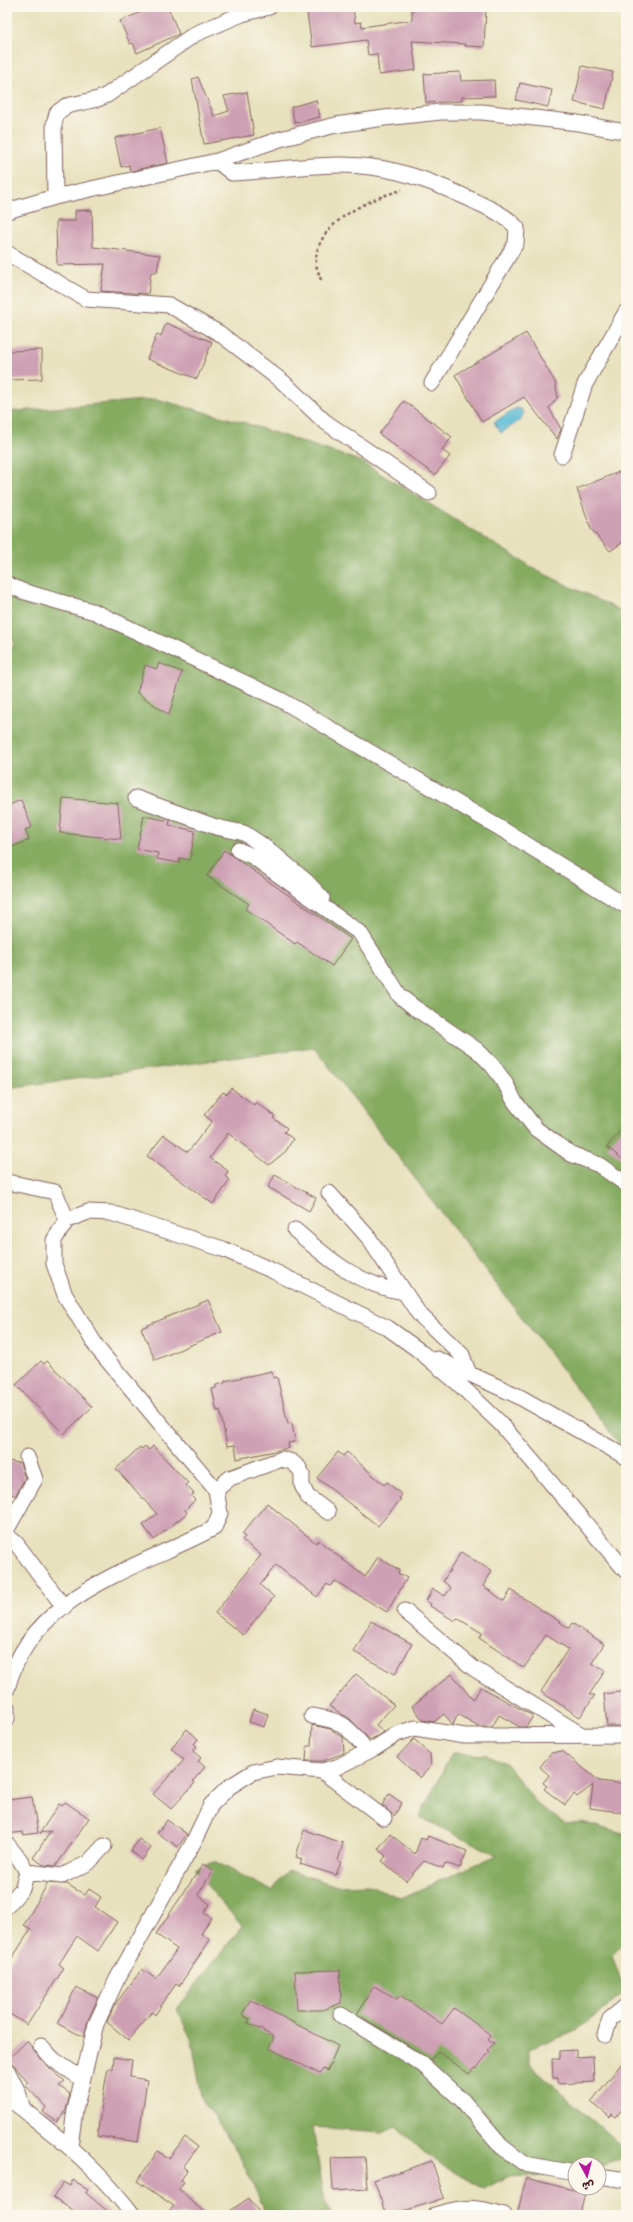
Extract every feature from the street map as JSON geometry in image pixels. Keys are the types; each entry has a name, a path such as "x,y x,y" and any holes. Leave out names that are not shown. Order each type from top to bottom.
{"street":[{"path":"55,197 54,124 57,113 66,106 98,99 106,95 195,34 242,14 269,7"},
{"path":"7,211 55,197 217,162 280,139 336,125 441,112 482,112 578,123 626,132"},
{"path":"217,162 232,173 292,167 371,167 411,176 436,184 509,218 517,228 516,242 432,383"},
{"path":"7,253 86,299 169,305 219,333 283,382 324,421 429,493"},
{"path":"562,455 585,384 626,312"},
{"path":"7,584 22,591 95,612 281,700 500,828 626,906"},
{"path":"136,798 216,827 244,833 268,849 306,881 342,919"},
{"path":"238,850 252,856 342,919 360,934 400,996 415,1008 477,1050 492,1065 519,1107 536,1129 572,1154 600,1165 626,1184"},
{"path":"7,1182 55,1192 67,1220"},
{"path":"329,1193 368,1237 419,1314 462,1355 469,1374"},
{"path":"7,1689 11,1675 24,1651 40,1628 83,1591 140,1562 214,1528 220,1513 220,1500 216,1490 98,1349 65,1296 54,1264 54,1240 67,1220 88,1212 111,1213 223,1249 273,1271 381,1325 418,1349 518,1396 626,1457"},
{"path":"296,1230 325,1257 357,1278 386,1290 404,1292"},
{"path":"418,1349 459,1384 500,1424 626,1570"},
{"path":"7,1529 35,1479 27,1457"},
{"path":"216,1490 230,1478 282,1460 292,1462 299,1468 302,1474 302,1485 307,1496 328,1512"},
{"path":"7,1536 16,1544 64,1607"},
{"path":"404,1611 473,1668 580,1734"},
{"path":"7,1707 7,1719"},
{"path":"312,1716 337,1720 344,1724 367,1751"},
{"path":"70,2146 82,2079 96,2024 111,1992 193,1842 211,1805 229,1787 253,1772 277,1767 322,1771 337,1767 397,1734 415,1728 465,1736 580,1734 626,1735"},
{"path":"322,1771 384,1818"},
{"path":"7,1844 20,1860 27,1872 22,1889 7,1906"},
{"path":"27,1872 62,1876 88,1863 104,1846"},
{"path":"605,2035 610,2019 626,2006"},
{"path":"341,2015 422,2064 463,2101 502,2146 525,2164 567,2172"},
{"path":"41,2046 54,2060 82,2079"},
{"path":"7,2070 18,2092 22,2106"},
{"path":"7,2098 22,2106 45,2127 70,2146 133,2215"},
{"path":"607,2177 626,2180"},
{"path":"435,2215 459,2208 483,2209 504,2215"}],"path":[{"path":"321,280 316,260 324,237 328,232 362,205 405,189"}],"green space":[{"path":"156,399 242,422 360,461 540,572 626,613 626,1453 314,1047 7,1088 7,646 14,647 7,606 7,412"},
{"path":"452,1753 488,1755 507,1764 537,1804 565,1824 582,1822 626,1835 626,1942 612,1955 625,1993 574,2032 529,2049 529,2064 626,2150 626,2158 607,2164 607,2156 567,2156 567,2174 507,2177 484,2189 428,2156 396,2126 382,2132 313,2127 325,2204 332,2215 267,2215 241,2159 212,2112 203,2103 192,2041 177,2009 242,1926 204,1882 195,1869 214,1861 272,1891 288,1870 337,1886 369,1885 401,1898 497,1855 419,1817"}],"water":[{"path":"516,408 521,409 524,414 521,417 522,419 501,433 494,422"}],"building":[{"path":"153,7 168,7 179,34 137,53 133,43 130,44 120,21"},
{"path":"306,7 353,7 355,23 361,22 362,27 412,20 412,7 486,7 484,47 465,46 465,44 412,41 416,70 379,75 377,54 368,55 366,40 312,47"},
{"path":"582,66 613,72 605,109 574,102"},
{"path":"460,72 461,81 494,80 495,96 462,97 462,101 426,103 424,74"},
{"path":"198,77 214,116 229,111 224,96 247,92 254,135 204,144 192,79"},
{"path":"520,83 552,90 548,107 516,100"},
{"path":"316,100 320,117 295,123 291,107"},
{"path":"160,128 168,163 130,171 129,165 121,167 115,138"},
{"path":"92,210 93,247 160,255 157,272 151,272 148,294 101,291 105,264 57,265 56,221 75,221 75,211"},
{"path":"166,323 212,342 197,379 147,359 157,334 161,336"},
{"path":"526,333 555,382 558,397 549,408 561,429 557,439 524,397 482,422 455,375"},
{"path":"42,350 42,379 7,380 7,351"},
{"path":"404,401 452,437 442,450 450,456 435,475 379,434"},
{"path":"626,469 626,540 610,551 591,529 577,489"},
{"path":"159,663 182,672 169,715 137,693 145,665 157,669"},
{"path":"63,798 118,803 121,839 60,833"},
{"path":"21,800 32,827 25,830 29,840 7,849 7,806"},
{"path":"144,816 170,821 169,825 195,831 190,860 180,858 179,863 157,859 158,853 137,849"},
{"path":"224,850 351,939 332,966 297,942 295,944 245,909 249,904 207,876"},
{"path":"231,1088 254,1105 256,1102 275,1116 273,1118 287,1128 284,1132 293,1139 286,1151 269,1165 228,1133 210,1158 228,1171 225,1176 230,1180 213,1204 147,1156 164,1135 188,1152 212,1121 204,1115 223,1092 227,1094"},
{"path":"626,1123 626,1162 607,1147"},
{"path":"275,1175 316,1198 309,1211 268,1187"},
{"path":"208,1300 222,1332 155,1360 141,1328"},
{"path":"41,1361 44,1364 47,1361 92,1407 64,1434 16,1385"},
{"path":"272,1371 273,1378 277,1377 288,1424 292,1423 295,1442 288,1443 289,1448 237,1459 235,1445 227,1446 220,1410 217,1411 212,1389 216,1388 216,1385 225,1383 225,1381"},
{"path":"145,1446 149,1450 153,1446 188,1483 186,1485 194,1494 191,1496 195,1500 185,1510 187,1513 154,1540 143,1525 157,1514 116,1469 140,1447 142,1449"},
{"path":"338,1452 343,1456 347,1452 384,1485 387,1482 402,1495 399,1498 401,1499 378,1526 317,1478"},
{"path":"7,1461 20,1463 25,1478 15,1496 7,1491"},
{"path":"267,1503 316,1543 318,1540 365,1577 378,1557 399,1570 398,1573 407,1578 387,1612 335,1581 330,1586 327,1584 317,1597 276,1565 260,1585 274,1597 243,1635 215,1613 261,1555 242,1540 245,1537 242,1534"},
{"path":"461,1552 492,1571 483,1586 504,1601 511,1590 569,1628 572,1623 604,1644 592,1663 605,1671 589,1695 595,1695 580,1717 541,1692 568,1649 546,1635 524,1668 479,1638 482,1633 457,1618 455,1621 430,1606 431,1604 426,1601 433,1589 445,1596 451,1588 443,1581"},
{"path":"371,1621 412,1644 395,1674 354,1652"},
{"path":"356,1674 394,1705 376,1725 384,1732 370,1740 350,1719 329,1706"},
{"path":"452,1674 473,1700 481,1687 533,1716 526,1727 520,1727 499,1715 492,1727 480,1727 458,1714 453,1725 444,1714 434,1722 423,1720 412,1706"},
{"path":"626,1691 626,1726 607,1726 604,1694"},
{"path":"253,1709 268,1714 264,1727 249,1722"},
{"path":"312,1725 330,1729 343,1737 344,1753 323,1761 306,1761 307,1746 311,1746"},
{"path":"187,1729 198,1739 194,1744 197,1746 193,1751 201,1758 198,1761 205,1767 193,1781 195,1783 171,1809 153,1794 184,1760 171,1748"},
{"path":"414,1739 430,1754 431,1766 420,1778 397,1757"},
{"path":"562,1751 599,1781 626,1784 626,1813 590,1808 593,1785 577,1797 574,1794 565,1805 544,1789 547,1786 543,1783 549,1775 540,1767 551,1753"},
{"path":"389,1794 402,1803 394,1816 382,1805"},
{"path":"32,1797 38,1833 23,1835 23,1832 7,1834 7,1800"},
{"path":"65,1802 89,1818 56,1866 44,1865 33,1858 51,1831 40,1833 59,1804 62,1806"},
{"path":"167,1820 187,1834 178,1847 157,1833"},
{"path":"304,1830 343,1843 338,1861 341,1862 336,1875 300,1864 302,1859 296,1857"},
{"path":"390,1834 415,1854 421,1838 426,1840 428,1836 467,1851 460,1868 445,1863 443,1868 424,1861 406,1881 382,1861 386,1856 378,1849"},
{"path":"139,1839 151,1848 142,1860 131,1851"},
{"path":"203,1864 213,1870 198,1895 210,1904 204,1913 211,1918 201,1934 210,1940 179,1986 176,1984 155,2015 152,2012 128,2040 107,2022 114,2006 142,1969 156,1979 177,1949 156,1934"},
{"path":"48,1883 67,1884 85,1895 89,1889 101,1897 95,1907 117,1922 98,1951 77,1936 59,1964 64,1968 27,2025 7,2012 7,1966 31,1929 24,1925"},
{"path":"340,1970 341,2003 323,2010 297,2010 295,1971"},
{"path":"374,1986 397,1999 400,1995 442,2024 454,2008 491,2035 488,2039 494,2043 488,2050 490,2051 476,2069 474,2068 469,2074 438,2051 431,2060 357,2014"},
{"path":"76,1987 98,1998 88,2020 84,2037 58,2024"},
{"path":"250,2000 338,2046 327,2071 323,2069 320,2074 269,2048 274,2037 248,2023 250,2019 242,2015"},
{"path":"27,2041 47,2066 65,2081 59,2086 70,2094 66,2110 57,2122 43,2112 46,2107 25,2085 28,2083 15,2066 7,2060"},
{"path":"576,2050 576,2057 593,2056 594,2082 558,2084 558,2078 553,2078 552,2059 560,2059 560,2051"},
{"path":"114,2057 132,2060 130,2077 147,2080 138,2142 97,2136 106,2078 108,2069 113,2069"},
{"path":"626,2058 626,2104 616,2117 612,2114 610,2117 591,2102"},
{"path":"185,2137 198,2147 183,2167 187,2170 181,2180 184,2182 179,2189 207,2215 165,2215 174,2206 137,2181 158,2151 169,2158"},
{"path":"365,2157 367,2189 333,2191 331,2158"},
{"path":"432,2161 444,2198 392,2215 386,2215 374,2180"},
{"path":"526,2178 567,2188 567,2196 584,2196 580,2215 517,2215"},
{"path":"73,2180 88,2189 86,2193 112,2215 81,2215 53,2198 63,2182 70,2186"},
{"path":"249,2198 261,2215 224,2215"}]}
